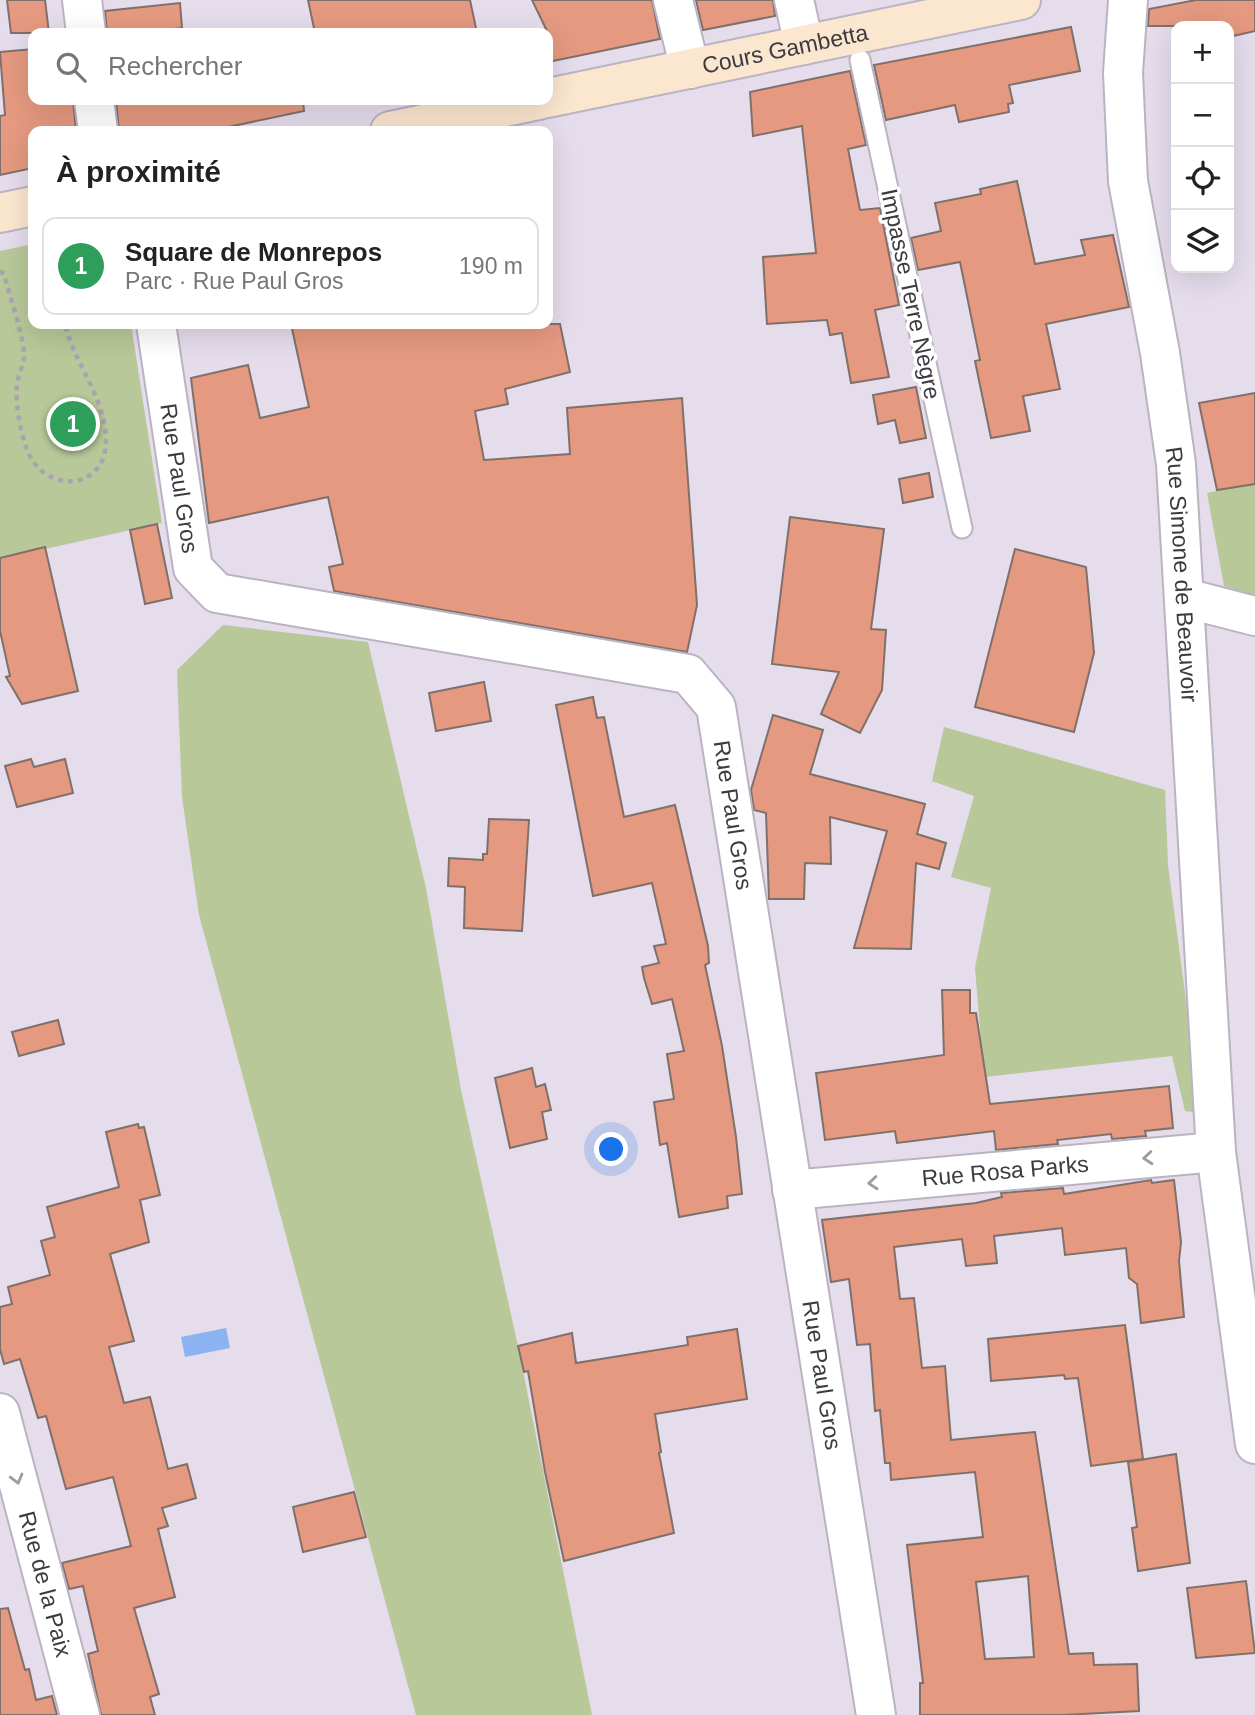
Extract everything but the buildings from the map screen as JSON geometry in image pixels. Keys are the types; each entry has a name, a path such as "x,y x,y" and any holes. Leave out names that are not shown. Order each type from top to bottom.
{"street":[{"path":"82,0 85,28"},
{"path":"673,0 690,69"},
{"path":"794,0 804,45"},
{"name":"Cours Gambetta","path":"553,97 1021,0"},
{"name":"Rue Simone de Beauvoir","path":"1128,0 1123,74 1128,181 1160,353 1176,464 1216,1152 1240,1232 1255,1438"},
{"path":"95,105 97,126"},
{"path":"414,126 515,105"},
{"path":"0,213 28,207"},
{"name":"Rue Paul Gros","path":"157,329 193,568 217,593 688,674 716,707 876,1715"},
{"path":"1185,598 1255,616"},
{"name":"Rue Rosa Parks","path":"792,1190 1216,1152"},
{"name":"Rue de la Paix","path":"0,1413 80,1715"}],"lane":[{"name":"Impasse Terre Nègre","path":"860,60 961,528"}],"path":[{"path":"0,271 4,274 24,356 17,385 17,403 26,450 43,472 61,483 86,480 101,465 106,439 93,389 70,347 66,329"}],"green space":[{"path":"28,245 28,329 132,329 162,523 0,559 0,251"},
{"path":"1255,483 1255,595 1224,586 1207,493"},
{"path":"223,625 368,642 426,888 461,1090 518,1346 592,1715 416,1715 199,915 182,797 177,670"},
{"path":"944,727 1165,790 1168,865 1201,1113 1185,1111 1172,1056 984,1077 975,968 991,888 951,877 974,796 932,781"}],"water":[{"path":"226,1328 230,1348 185,1357 181,1337"}],"place":[{"name":"Square de Monrepos","path":"73,424"}]}
